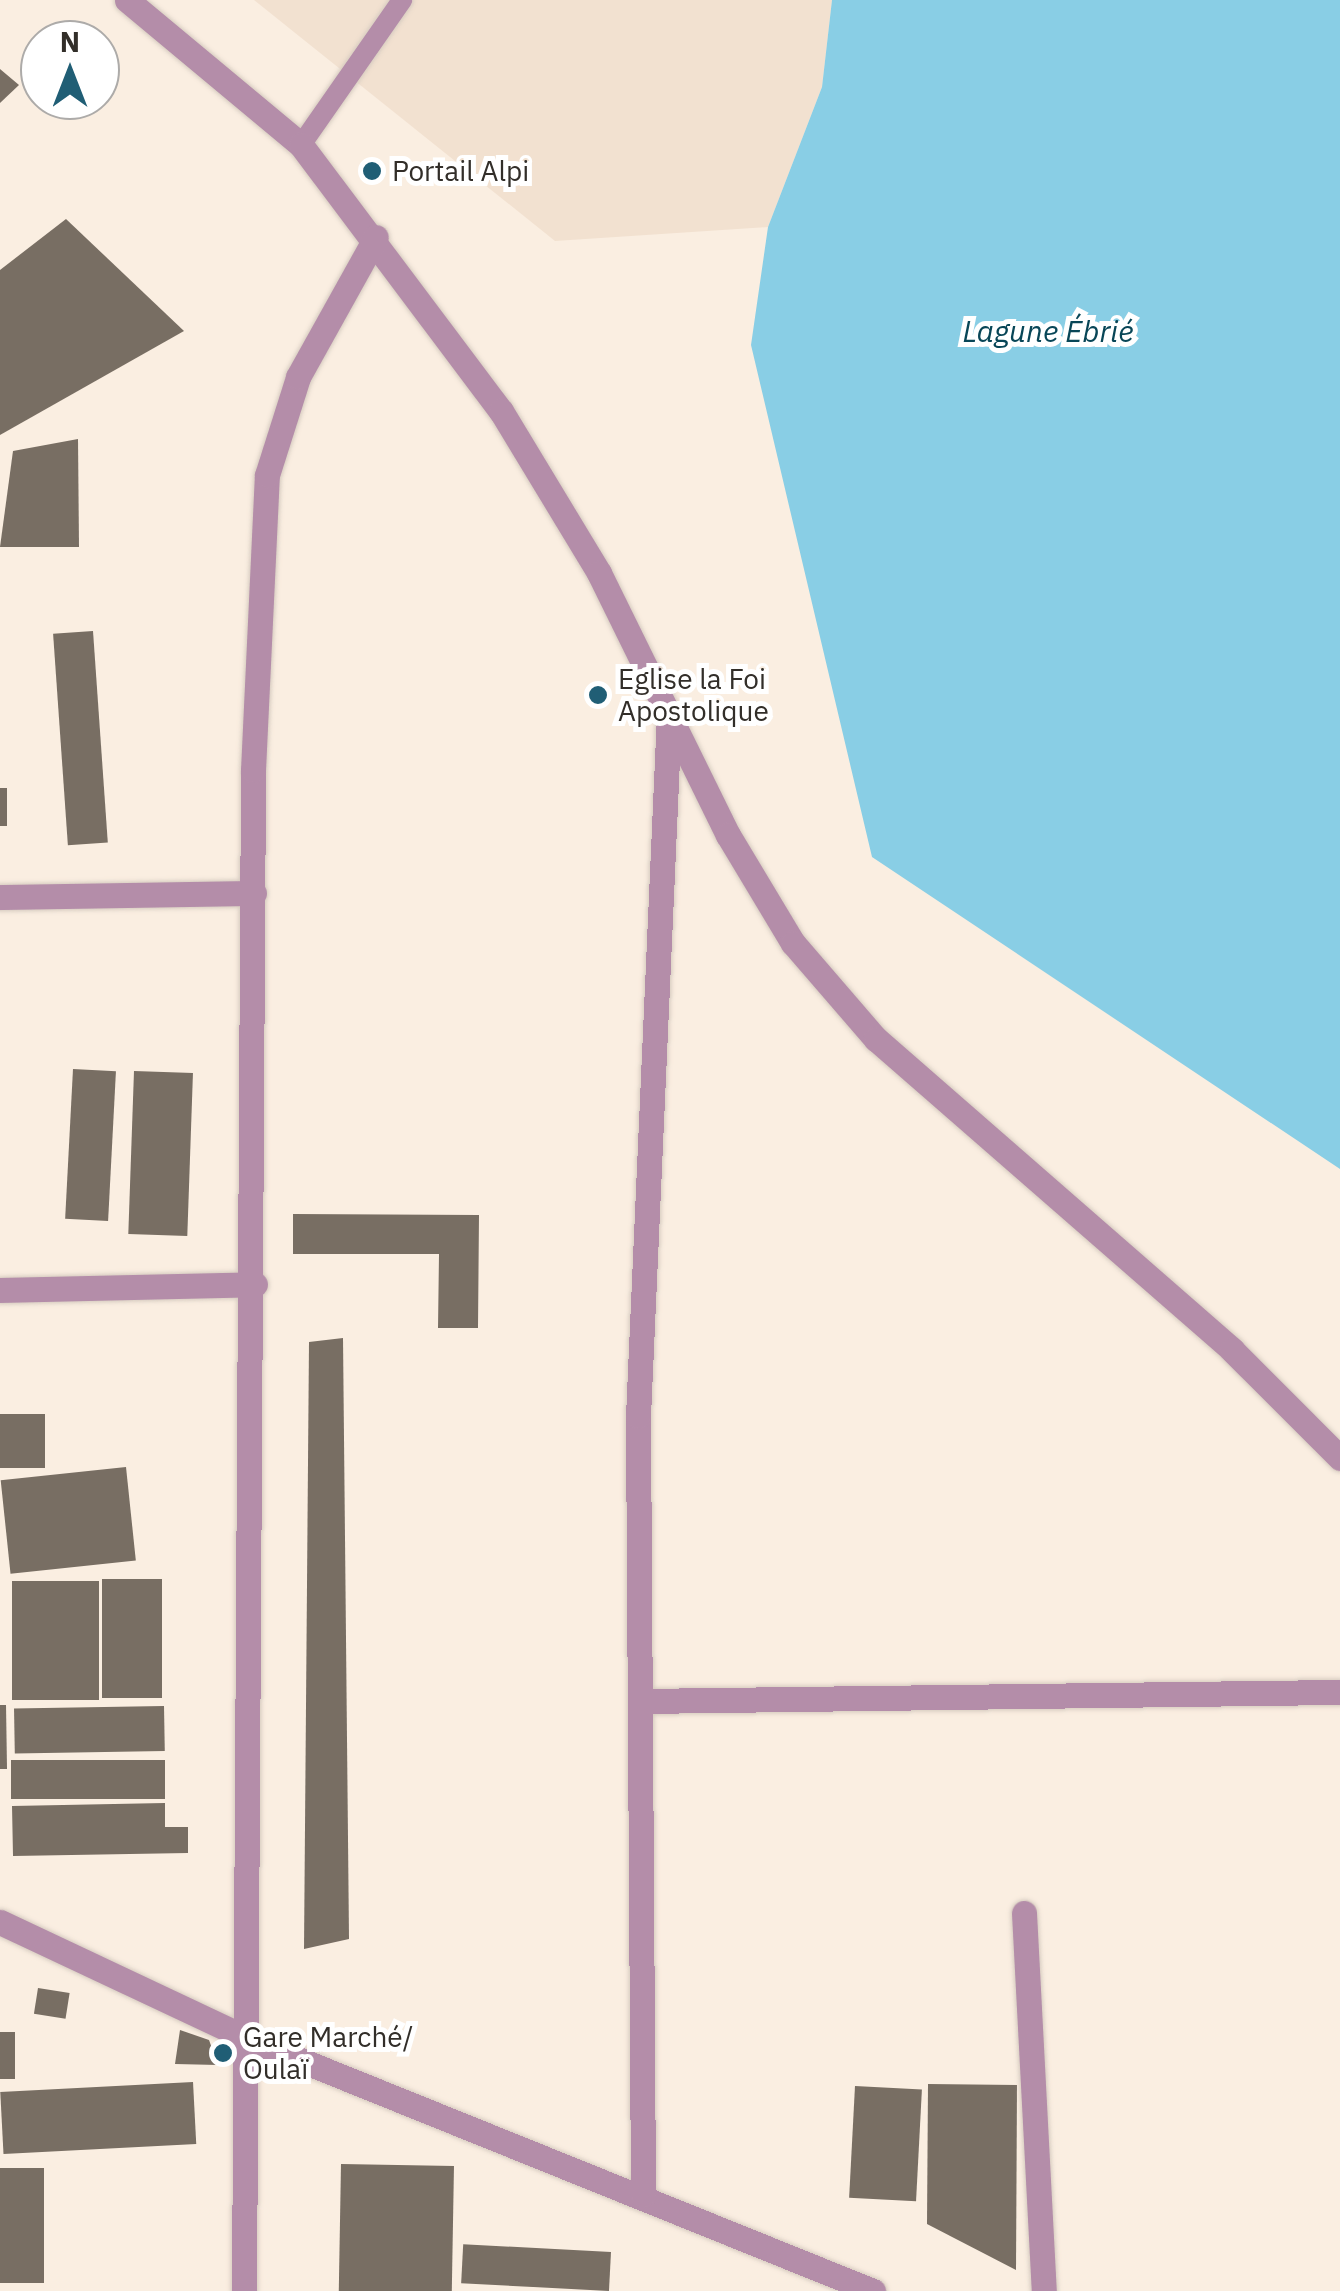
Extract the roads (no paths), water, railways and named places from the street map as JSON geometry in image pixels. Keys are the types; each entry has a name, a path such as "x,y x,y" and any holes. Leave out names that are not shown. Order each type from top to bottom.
{"street":[{"path":"127,0 301,144 376,237 500,410 669,709 793,944 876,1039 1232,1350 1340,1458"},
{"path":"244,2291 251,2040 254,893 266,475 298,377 376,237"},
{"path":"643,2195 642,1276 669,709"},
{"path":"0,897 254,893"},
{"path":"0,1290 254,1284"},
{"path":"640,1701 1340,1692"},
{"path":"1024,1913 1044,2291"},
{"path":"0,1922 251,2040 873,2291"}],"lane":[{"path":"301,144 402,0"}],"water":[{"name":"Lagune Ébrié","path":"832,0 1340,0 1340,1169 872,857 751,345 768,227 822,87"}],"place":[{"name":"Portail Alpi","path":"372,171"},
{"name":"Eglise la Foi Apostolique","path":"598,695"},
{"name":"Gare Marché/ Oulaï","path":"223,2053"}]}
